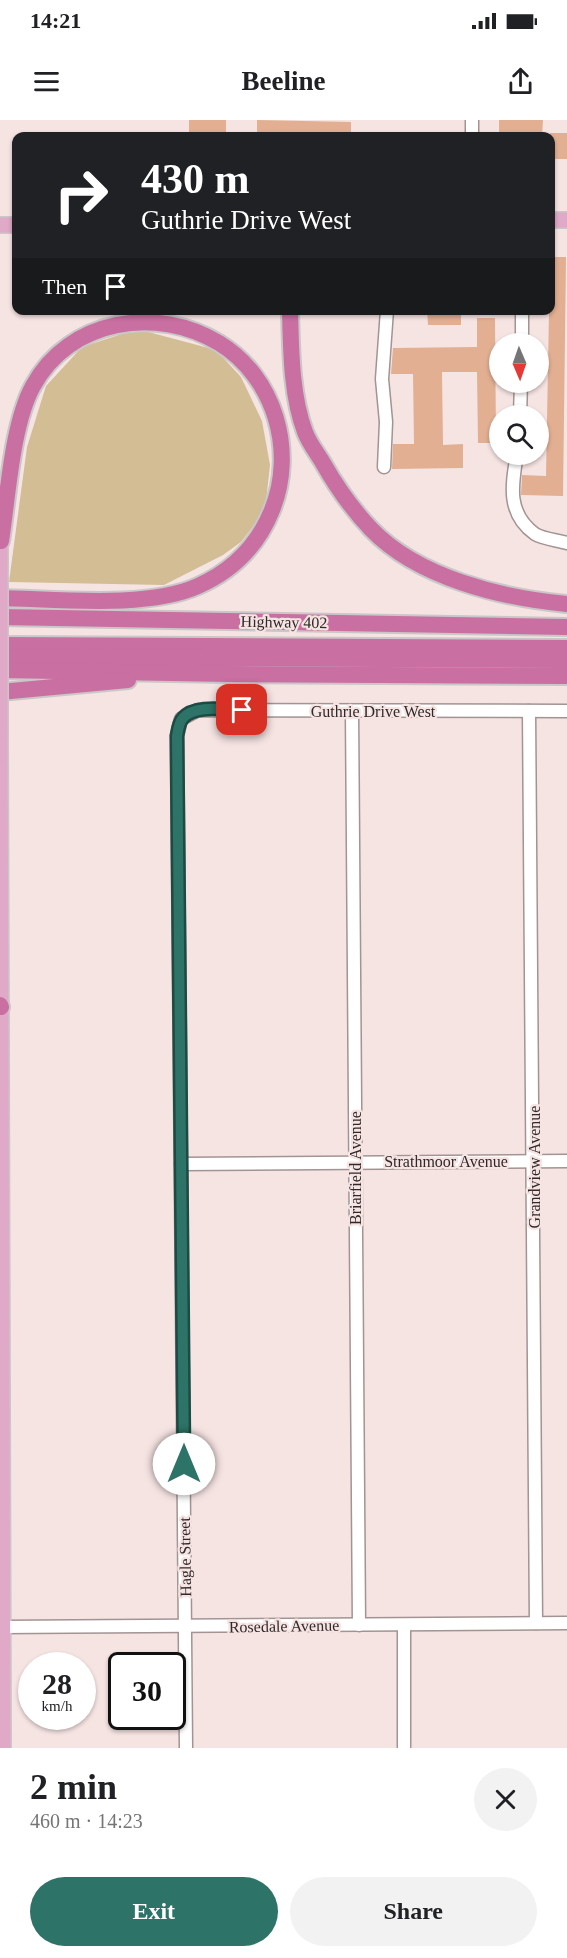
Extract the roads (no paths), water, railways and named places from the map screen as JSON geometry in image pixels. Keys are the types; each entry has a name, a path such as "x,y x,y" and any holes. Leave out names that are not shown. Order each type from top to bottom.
{"highway":[{"path":"290,315 291,370 305,431 334,483 372,530 414,562 456,580 490,591 567,604"},
{"path":"0,598 147,599 197,587 232,566 250,549 259,536 268,521 279,490 283,458 282,440 270,401 249,369 234,354 220,343 184,327 138,321 109,326 84,336 54,358 34,385 26,401 20,423 1,541"},
{"name":"Highway 402","path":"0,617 567,627"},
{"path":"0,645 567,648"},
{"path":"0,657 567,660"},
{"path":"0,670 567,676"},
{"path":"0,692 229,674"}],"main road":[{"path":"0,517 3,1748"}],"street":[{"path":"384,467 386,422 382,379 387,315"},
{"path":"522,315 522,333"},
{"path":"515,465 511,491 521,520 536,535 567,543"},
{"name":"Guthrie Drive West","path":"181,720 198,710 567,711"},
{"name":"Briarfield Avenue","path":"352,711 359,1625"},
{"name":"Grandview Avenue","path":"529,711 536,1623"},
{"name":"Hagle Street","path":"181,720 177,736 186,1748"},
{"name":"Strathmoor Avenue","path":"181,1164 567,1161"},
{"name":"Rosedale Avenue","path":"2,1627 567,1623"},
{"path":"404,1625 404,1748"}]}
